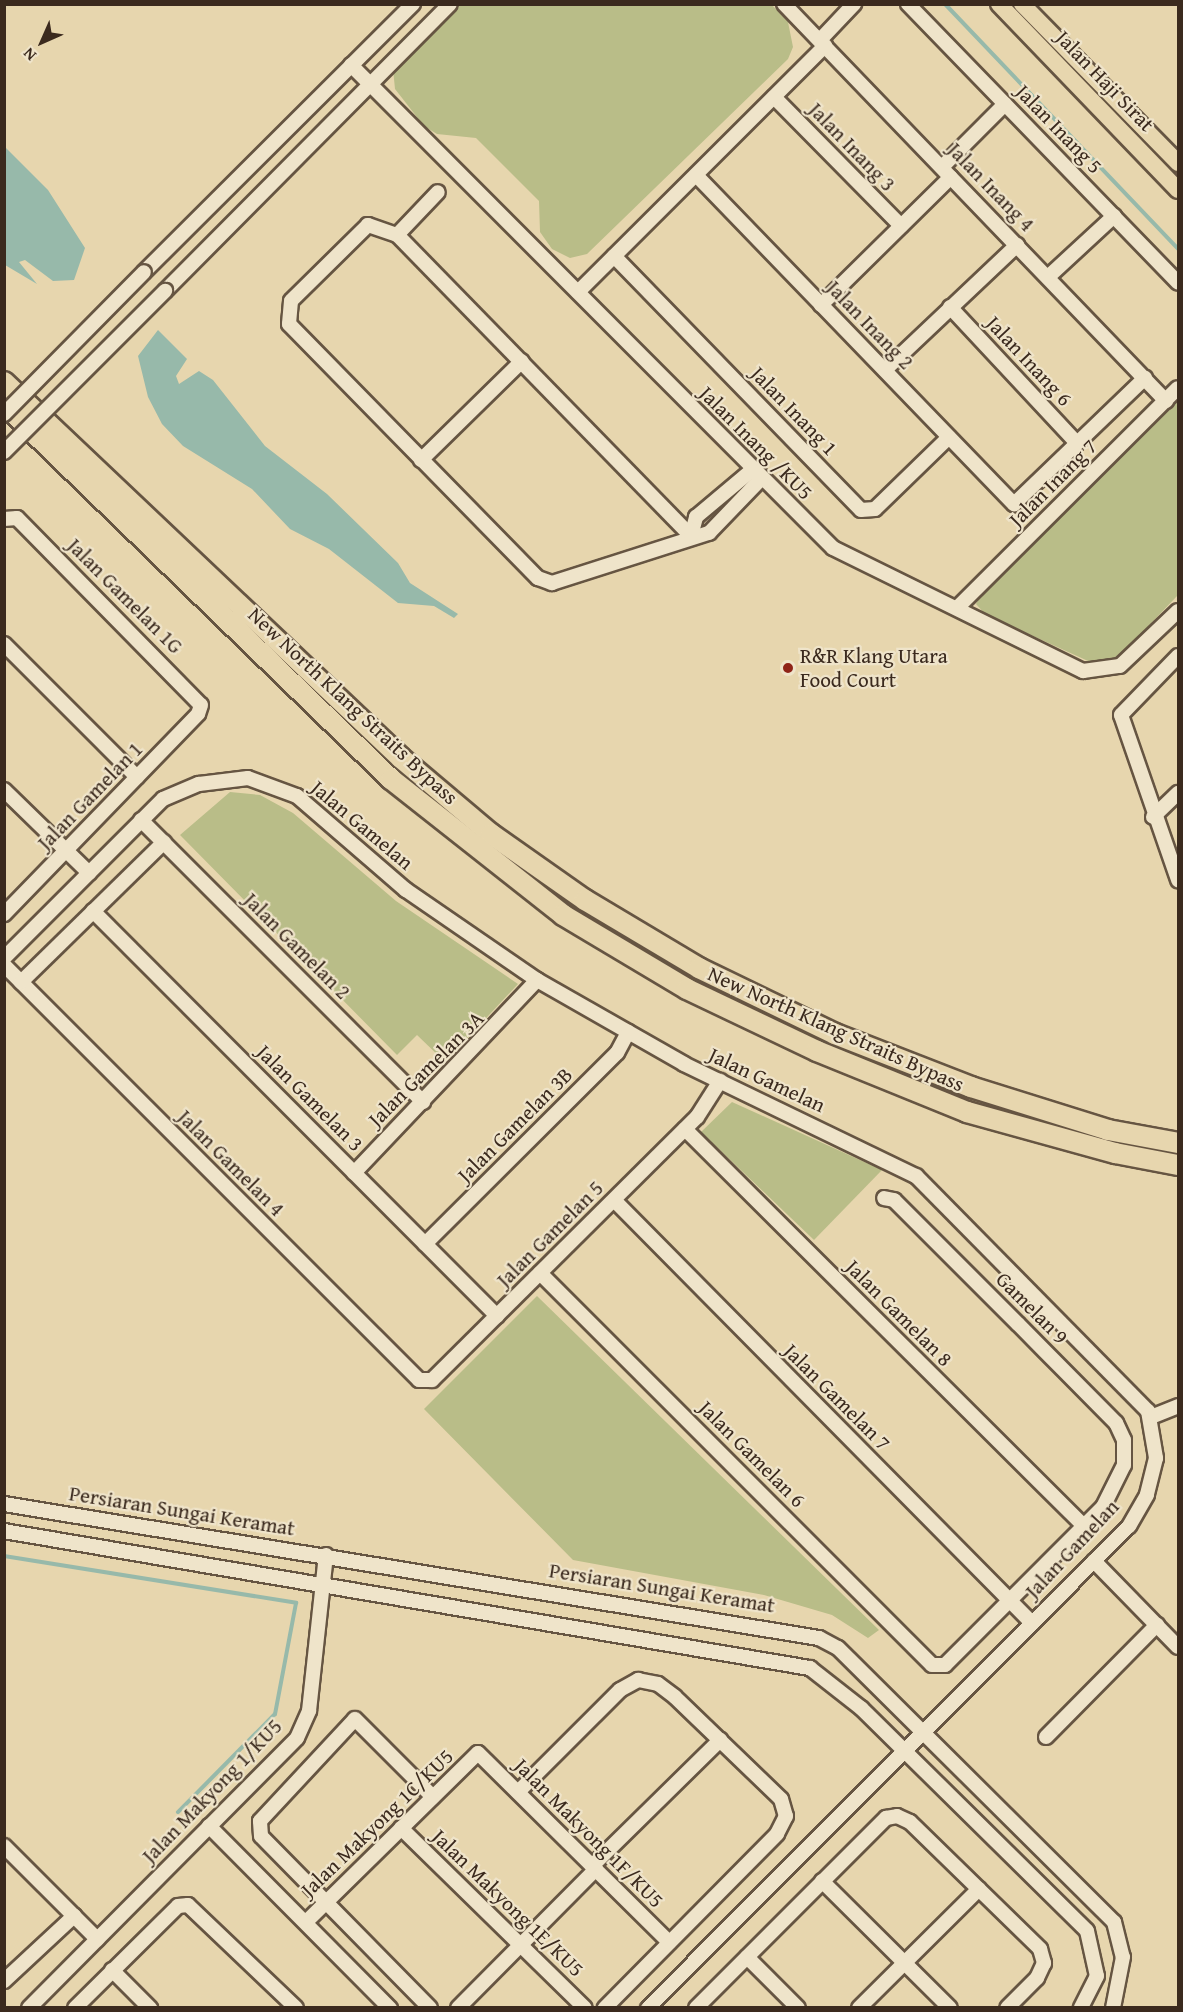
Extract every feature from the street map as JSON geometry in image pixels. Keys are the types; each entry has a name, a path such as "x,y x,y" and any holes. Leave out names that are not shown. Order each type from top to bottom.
{"highway":[{"name":"New North Klang Straits Bypass","path":"4,382 401,758 491,834 585,900 699,968 835,1034 983,1091 1108,1130 1179,1143"},
{"name":"New North Klang Straits Bypass","path":"4,404 391,779 563,915 687,990 828,1055 967,1112 1115,1153 1179,1165"}],"main road":[{"name":"Jalan Haji Sirat","path":"999,4 1179,190"},
{"name":"Jalan Haji Sirat","path":"1022,4 1179,163"}],"street":[{"path":"4,414 412,4"},
{"path":"4,452 450,4"},
{"name":"Jalan Inang 4","path":"784,4 1166,400"},
{"path":"578,292 774,97 854,4"},
{"name":"Jalan Inang 5","path":"908,4 1179,283"},
{"name":"Jalan Inang /KU5","path":"351,65 578,292 756,475 833,548 1083,671 1102,672 1120,666 1179,611"},
{"name":"Jalan Inang 3","path":"774,97 901,226"},
{"path":"821,305 901,226 1005,104"},
{"name":"Jalan Inang 2","path":"696,175 1014,504 1077,443"},
{"path":"397,235 438,192"},
{"path":"1048,277 1114,216"},
{"path":"691,536 397,235 368,225 291,301 286,314 289,324 538,579 552,583 691,536 709,533 756,475"},
{"path":"885,370 1017,245"},
{"name":"Jalan Inang 1","path":"614,256 861,510 875,509 949,437"},
{"name":"Jalan Inang 6","path":"950,308 1077,443"},
{"path":"421,460 522,361"},
{"path":"1077,443 1145,378"},
{"name":"Jalan Inang 7","path":"958,608 1179,388"},
{"name":"Jalan Gamelan 1G","path":"11,519 201,705"},
{"path":"4,644 137,777"},
{"path":"1179,656 1121,715 1153,817 1179,880"},
{"name":"Jalan Gamelan 1","path":"4,914 198,714 201,705"},
{"name":"Jalan Gamelan","path":"4,958 163,799 199,784 248,778 297,796 406,890 537,980 720,1081 916,1176 1125,1382 1150,1418 1156,1458 1147,1495 1129,1526 648,2007"},
{"path":"4,790 89,873"},
{"path":"1153,817 1179,793"},
{"name":"Jalan Gamelan 2","path":"141,820 423,1102"},
{"path":"21,982 164,842"},
{"name":"Jalan Gamelan 3","path":"93,911 496,1316"},
{"name":"Jalan Gamelan 4","path":"4,965 419,1380 432,1380"},
{"name":"Jalan Gamelan 3A","path":"354,1173 528,995 537,980"},
{"name":"Jalan Gamelan 3B","path":"424,1244 617,1053 628,1032"},
{"name":"Jalan Gamelan 5","path":"432,1380 697,1117 720,1081"},
{"name":"Jalan Gamelan 8","path":"685,1129 1084,1526"},
{"name":"Gamelan 9","path":"884,1198 903,1209 1116,1423 1124,1440 1124,1465 1112,1493 1084,1526"},
{"name":"Jalan Gamelan 7","path":"614,1200 1032,1623"},
{"name":"Jalan Gamelan 6","path":"540,1273 932,1665 945,1665 1010,1600"},
{"path":"1150,1418 1179,1406"},
{"name":"Persiaran Sungai Keramat","path":"4,1504 819,1638 838,1648 1114,1922 1123,1957 1113,2007"},
{"path":"1010,1600 1084,1526"},
{"path":"4,1531 787,1661 833,1681 1087,1931 1097,1976 1081,2007"},
{"name":"Jalan Makyong 1/KU5","path":"29,2007 297,1738 309,1711 325,1585 326,1556"},
{"path":"1094,1561 1179,1647"},
{"path":"1046,1737 1157,1625"},
{"path":"518,1792 620,1690 638,1680 658,1684 675,1696 781,1799 786,1816 777,1834 605,2007"},
{"path":"430,2007 261,1836 260,1821 355,1719 434,1797"},
{"path":"458,2007 720,1740"},
{"name":"Jalan Makyong 1F/KU5","path":"478,1753 669,1942"},
{"name":"Jalan Makyong 1C/KU5","path":"306,1922 478,1753"},
{"path":"696,2007 886,1818 897,1816 910,1822 1040,1949 1044,1963 1007,2007"},
{"path":"209,1826 390,2007"},
{"name":"Jalan Makyong 1E/KU5","path":"401,1828 585,2007"},
{"path":"4,1846 97,1939"},
{"path":"822,1881 950,2007"},
{"path":"859,2007 979,1889"},
{"path":"75,2007 178,1906 188,1905 296,2007"},
{"path":"4,1981 74,1916"},
{"path":"747,1957 798,2007"},
{"path":"112,1970 150,2007"}],"green space":[{"path":"458,5 772,5 788,22 793,47 788,59 587,254 570,258 552,249 540,232 539,201 476,138 437,134 424,126 395,89 393,69"},
{"path":"1178,398 1178,595 1114,662 1099,666 985,614 976,604 980,597"},
{"path":"230,792 260,795 293,813 396,901 518,984 445,1062 417,1035 397,1055 180,835"},
{"path":"732,1102 882,1170 814,1240 701,1132"},
{"path":"537,1296 879,1630 868,1638 832,1615 764,1595 573,1560 424,1409"}],"shaded area":[{"path":"5,147 48,190 85,248 74,280 53,281 25,260 19,262 37,284 5,265"},
{"path":"158,330 187,359 176,376 179,384 199,371 213,380 265,446 327,494 398,563 410,583 458,614 454,618 434,606 398,603 329,549 290,529 252,489 183,446 162,424 148,397 138,356"}],"waterway":[{"path":"945,4 1178,249"},
{"path":"4,1556 296,1603 275,1714 178,1812"}],"place":[{"name":"R&R Klang Utara Food Court","path":"788,668"}]}
